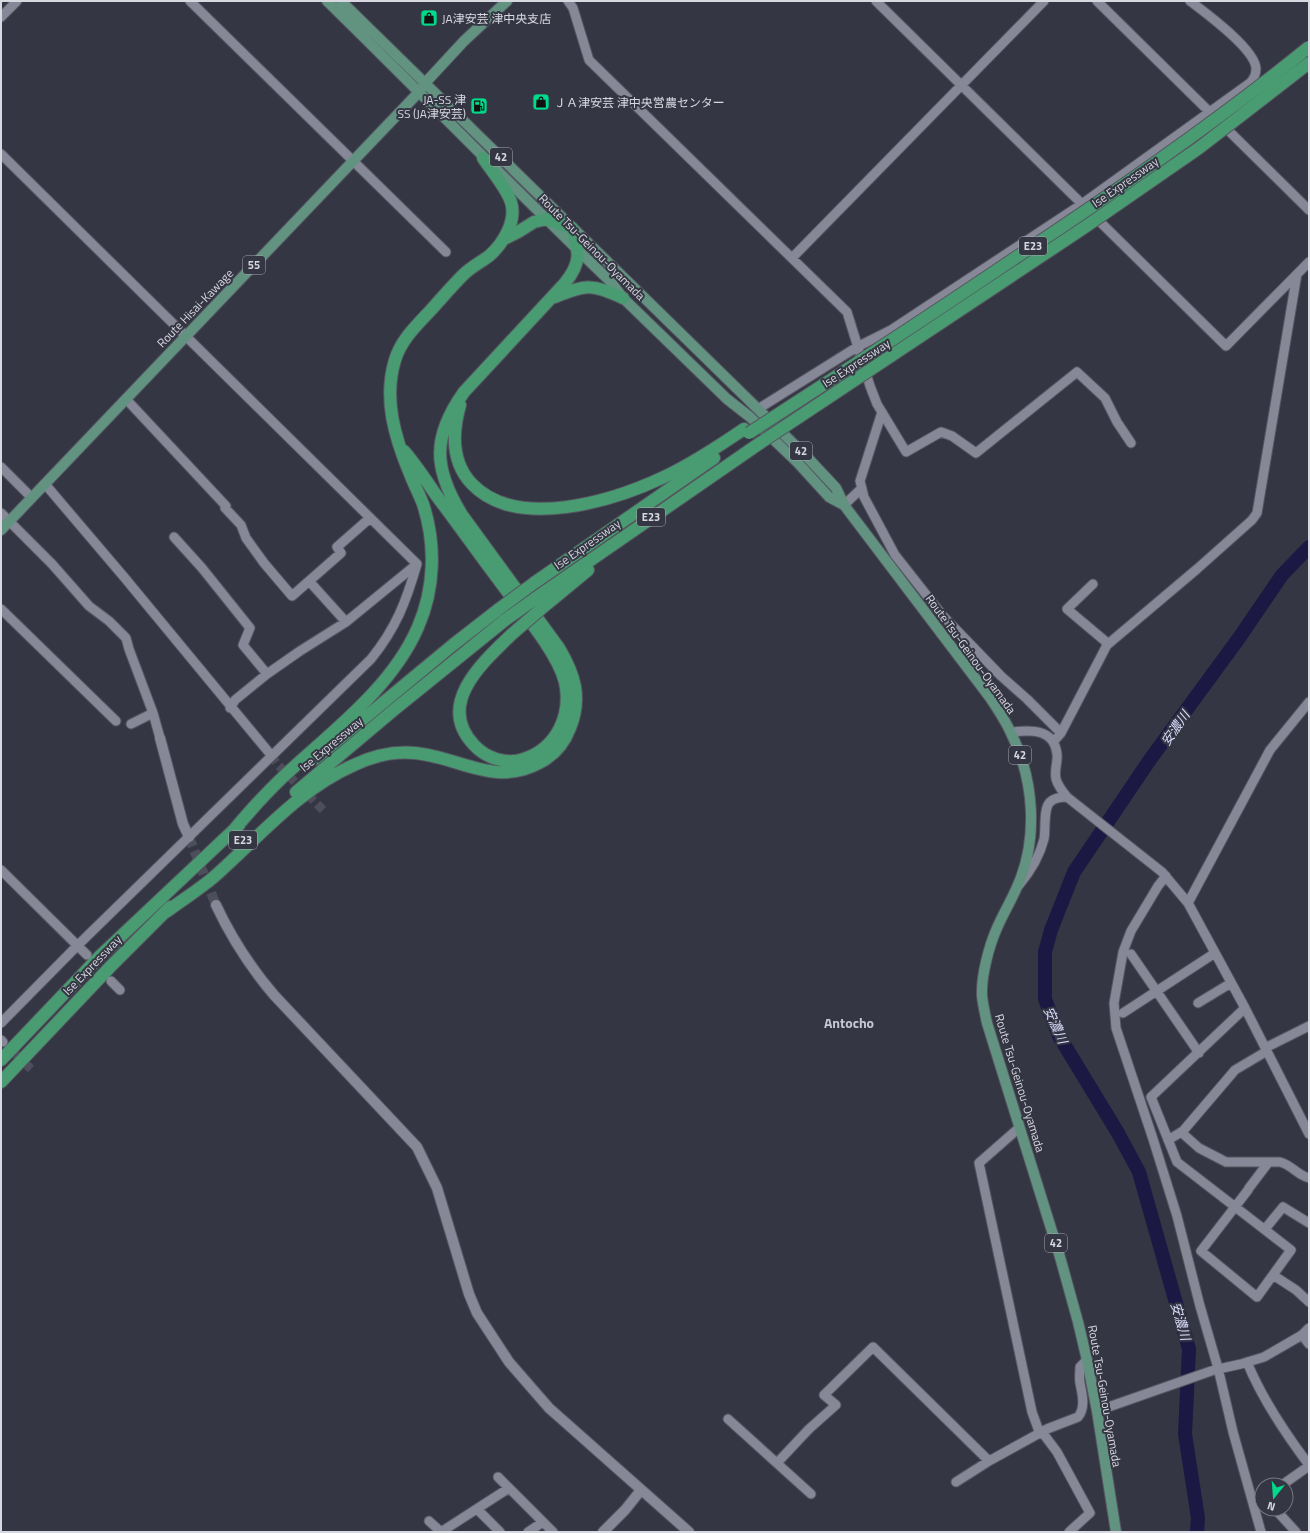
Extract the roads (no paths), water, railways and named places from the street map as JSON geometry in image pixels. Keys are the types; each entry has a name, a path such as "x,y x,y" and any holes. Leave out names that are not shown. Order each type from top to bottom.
{"highway":[{"name":"Ise Expressway","path":"1,1060 101,956 234,831 308,764 499,609 747,431 885,345 1077,217 1185,142 1276,74 1309,47"},
{"name":"Ise Expressway","path":"1,1082 96,981 166,912 278,808 338,756 505,620 545,598 654,515 1092,222 1199,148 1309,63"},
{"path":"234,831 259,800 351,716 386,678 404,653 418,627 430,589 432,574 432,546 429,524 422,502 392,423 390,395 392,370 399,348 405,338 465,273 491,254 504,239 511,225 511,202 483,158"},
{"path":"166,912 214,877 296,801 333,775 361,762 382,755 405,752 417,753 442,759 484,771 512,772 529,768 542,762 564,741 573,721 577,697 575,685 567,661 462,515 450,494 445,480 441,459 441,441 448,417 464,392 552,298 573,273 578,262 578,250 572,228 547,219 534,222 504,239"},
{"path":"552,298 572,290 590,287 602,289 624,298"},
{"path":"464,392 457,417 454,439 455,451 461,468 469,481 485,495 503,503 518,507 533,509 562,507 623,493 664,477 747,431"},
{"path":"399,444 418,467 435,494 532,625 555,658 561,671 567,695 567,704 564,718 557,733 546,747 524,759 510,761 494,758 485,754 473,744 468,738 462,725 460,708 465,689 473,674 512,634 545,598"}],"main road":[{"name":"Route Tsu-Geinou-Oyamada","path":"327,1 483,158 611,282 624,298 726,399 750,417 797,462 829,497 844,505"},
{"name":"Route Tsu-Geinou-Oyamada","path":"341,1 426,82 572,228 758,409 836,488 844,505 991,700 1011,732 1020,754 1028,788 1031,814 1028,852 1018,886 992,941 986,964 982,994 987,1023 1060,1256 1100,1410 1116,1532"},
{"name":"Route Hisai-Kawage","path":"1,530 185,336 354,162 464,41 507,1"}],"street":[{"path":"1,17 17,1"},
{"path":"190,1 446,252"},
{"path":"568,1 573,8 589,60 847,312 870,386 882,412 906,452 941,432 952,436 976,454 1077,372 1105,398 1117,422 1131,443"},
{"path":"876,1 1226,346 1309,262"},
{"path":"792,258 1044,1"},
{"path":"1097,1 1309,210"},
{"path":"758,409 857,346 892,330 1082,204 1211,113 1250,83 1254,79 1256,70 1253,58 1219,24 1190,1"},
{"path":"1,154 417,564"},
{"path":"1054,744 1108,646 1252,520 1257,513 1297,274"},
{"path":"126,398 226,506 225,508 241,525 246,538 264,563 292,596 341,553 337,547 370,518"},
{"path":"882,412 860,480 864,497 895,555 943,616 1001,676 1027,699 1060,733"},
{"path":"1,467 32,498"},
{"path":"45,484 124,577 230,708 271,756"},
{"path":"844,505 862,488"},
{"path":"1,513 52,564 89,606 109,621 126,638 153,713 183,824 189,837"},
{"path":"174,537 202,568 250,628 243,645 267,674"},
{"path":"230,708 235,700 267,674 346,622 417,564"},
{"path":"1,1023 78,945 371,659 393,628 404,606 417,564"},
{"path":"309,580 346,622"},
{"path":"1093,584 1067,609 1108,646"},
{"path":"1,609 116,721"},
{"path":"933,623 943,616"},
{"path":"1188,904 1270,750 1309,702"},
{"path":"131,724 153,713"},
{"path":"1011,732 1034,730 1042,733 1054,744 1057,754 1055,774 1056,780 1059,787 1067,797 1164,874 1188,904 1245,1008 1308,1129"},
{"path":"1018,886 1027,875 1042,846 1049,802 1059,797 1067,797"},
{"path":"1,870 87,955"},
{"path":"1164,874 1131,931 1123,952 1118,972 1114,1003 1116,1028 1177,1216 1216,1369 1261,1532"},
{"path":"216,904 237,943 260,978 274,995 417,1147 437,1188 469,1294 477,1313 509,1362 549,1408 689,1532"},
{"path":"1123,1013 1214,953"},
{"path":"1132,954 1199,1053"},
{"path":"111,980 120,990"},
{"path":"1198,1003 1231,983"},
{"path":"1245,1008 1151,1097 1177,1162 1235,1207 1265,1229 1291,1250 1257,1297 1201,1251 1235,1207 1268,1163"},
{"path":"1168,1140 1182,1132 1235,1070 1266,1050 1309,1026"},
{"path":"1019,1128 979,1163 1037,1429 1057,1452 1090,1513 1069,1532"},
{"path":"1182,1132 1199,1148 1226,1162 1280,1162 1287,1164 1300,1175 1309,1178"},
{"path":"1265,1229 1283,1207 1309,1222"},
{"path":"1273,1275 1296,1290 1309,1302"},
{"path":"1100,1410 1216,1369 1248,1362 1274,1352 1302,1335 1309,1328"},
{"path":"1302,1335 1309,1344"},
{"path":"777,1463 809,1429 836,1405 824,1395 872,1347 989,1461"},
{"path":"956,1482 989,1461 1047,1429 1074,1419 1080,1414 1083,1407 1080,1367 1087,1360"},
{"path":"1248,1362 1256,1384 1309,1465 1293,1477"},
{"path":"728,1419 811,1494"},
{"path":"498,1476 553,1532"},
{"path":"429,1521 441,1532 509,1488"},
{"path":"604,1532 625,1510 641,1490"},
{"path":"477,1510 500,1532"},
{"path":"1282,1517 1296,1532"},
{"path":"528,1532 543,1522"}],"waterway":[{"name":"安濃川","path":"1197,1532 1198,1518 1185,1434 1189,1349 1139,1172 1118,1133 1059,1036 1045,999 1045,952 1051,930 1074,872 1149,761 1239,638 1282,575 1309,547"}],"tunnel":[{"path":"271,755 277,764 323,810"},
{"path":"189,837 216,905"},
{"path":"6,1045 31,1069"}],"place":[{"name":"JA津安芸 津中央支店","path":"429,18"},
{"name":"ＪＡ津安芸 津中央営農センター","path":"541,102"},
{"name":"JA-SS 津 SS (JA津安芸)","path":"479,106"}],"district":[{"name":"Antocho","path":"849,1022"}]}
